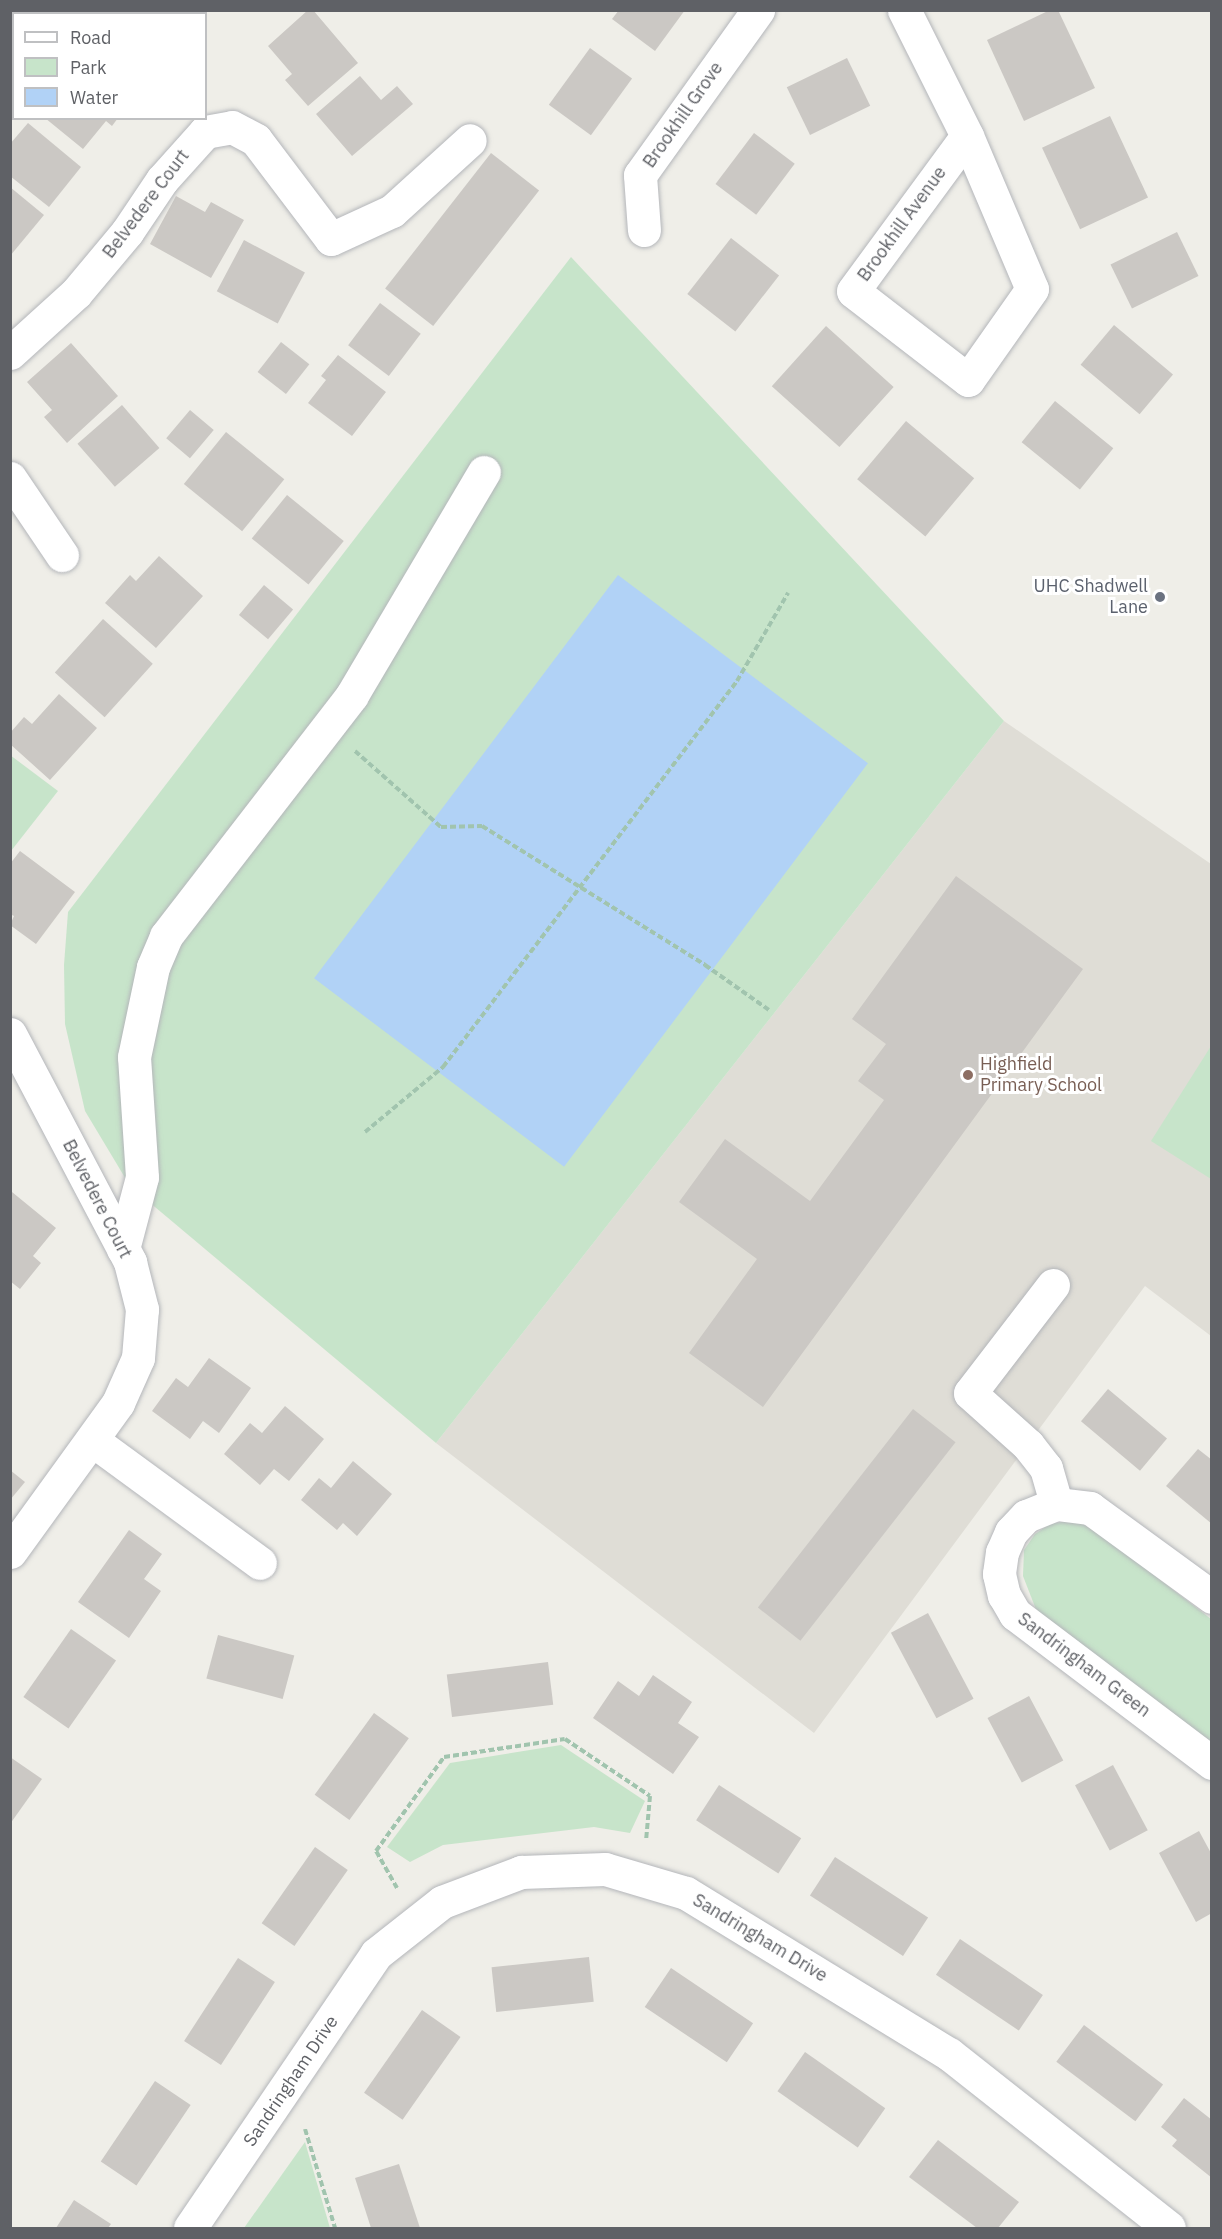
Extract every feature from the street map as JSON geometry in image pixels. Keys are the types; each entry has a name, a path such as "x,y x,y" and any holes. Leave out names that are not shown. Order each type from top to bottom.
{"street":[{"name":"Brookhill Grove","path":"644,230 640,175 758,10"},
{"name":"Brookhill Avenue","path":"904,10 967,136 1032,289 968,380 853,291 967,136"},
{"name":"Belvedere Court","path":"10,352 76,293 127,232 194,140 218,127 239,129 256,140 331,239 392,211 470,140"},
{"path":"123,1249 142,1177 134,1057 153,967 166,936 352,695 484,472"},
{"path":"10,478 62,555"},
{"name":"Belvedere Court","path":"10,1034 123,1249 142,1309 138,1358 118,1403 10,1552"},
{"path":"1053,1284 970,1393 1029,1445 1046,1468 1056,1504"},
{"path":"92,1440 260,1563"},
{"name":"Sandringham Green","path":"1212,1597 1090,1508 1056,1504 1026,1516 1011,1532 1002,1552 999,1574 1004,1596 1015,1614 1212,1762"},
{"name":"Sandringham Drive","path":"190,2229 376,1954 442,1902 521,1872 605,1869 686,1893 949,2054 1169,2229"}],"path":[{"path":"365,1132 443,1066 737,681 788,592"},
{"path":"328,726 441,827 482,826 769,1010"},
{"path":"417,1922 376,1851 444,1757 564,1739 650,1797 642,1880"},
{"path":"291,2081 334,2229"}],"shaded area":[{"name":"Highfield Primary School","path":"1004,721 1211,864 1211,1336 1145,1286 814,1733 436,1443"}],"green space":[{"path":"571,257 1004,721 436,1443 130,1186 85,1111 65,1024 64,965 68,912"},
{"path":"10,755 58,791 11,851 10,851"},
{"path":"1211,1046 1211,1179 1151,1141"},
{"path":"1074,1520 1098,1532 1211,1619 1211,1743 1037,1612 1023,1576 1024,1550 1035,1534 1050,1524"},
{"path":"561,1745 645,1801 630,1833 594,1827 443,1845 410,1862 387,1847 450,1763"},
{"path":"305,2142 330,2228 244,2228"}],"water":[{"path":"618,575 868,763 564,1167 314,978"}],"building":[{"path":"102,10 128,10 130,12 101,12"},
{"path":"146,10 175,10 174,12"},
{"path":"308,10 313,10 358,63 308,106 285,80 292,74 268,46"},
{"path":"619,10 685,10 655,51 612,19"},
{"path":"1050,10 1058,10 1095,88 1024,121 987,40"},
{"path":"590,48 632,79 591,135 549,105"},
{"path":"847,58 870,106 810,135 787,87"},
{"path":"360,76 381,100 397,86 413,104 352,156 316,114"},
{"path":"1110,116 1148,198 1080,229 1042,148"},
{"path":"47,120 116,120 112,126 106,121 83,149"},
{"path":"28,123 81,167 49,207 10,176 10,144"},
{"path":"754,133 795,164 756,215 715,184"},
{"path":"491,153 539,191 433,326 385,289"},
{"path":"10,187 44,215 10,256"},
{"path":"176,196 205,212 211,202 244,220 211,278 150,244"},
{"path":"1177,232 1198,276 1132,308 1110,264"},
{"path":"731,238 779,276 735,332 687,294"},
{"path":"244,240 305,272 278,324 217,291"},
{"path":"380,303 421,334 389,376 348,345"},
{"path":"1114,325 1173,374 1140,414 1081,365"},
{"path":"826,326 894,387 839,447 772,386"},
{"path":"281,342 309,364 286,394 258,372"},
{"path":"71,343 118,396 67,443 44,417 52,410 27,382"},
{"path":"338,355 386,392 352,436 308,403 326,380 321,376"},
{"path":"1055,401 1113,448 1080,489 1022,442"},
{"path":"122,405 159,448 115,487 77,444"},
{"path":"190,410 214,430 190,458 166,438"},
{"path":"906,421 974,478 925,536 857,479"},
{"path":"226,432 284,479 242,531 184,484"},
{"path":"287,495 344,541 308,584 252,539"},
{"path":"159,556 203,596 156,648 105,603 130,575 136,581"},
{"path":"264,585 293,609 268,639 239,615"},
{"path":"103,619 153,664 105,717 55,673"},
{"path":"59,694 97,728 50,780 10,744 10,733 24,717 32,724"},
{"path":"20,851 75,892 36,944 10,925 14,916 10,914 10,864"},
{"path":"956,876 1083,969 763,1407 689,1353 757,1259 679,1202 725,1139 810,1201 884,1100 858,1081 886,1044 852,1019"},
{"path":"12,1192 56,1228 33,1256 41,1263 20,1289 10,1281"},
{"path":"209,1358 251,1388 219,1433 203,1421 190,1439 152,1411 176,1378 188,1387"},
{"path":"1108,1389 1167,1438 1140,1471 1081,1421"},
{"path":"285,1406 324,1439 289,1481 274,1469 260,1485 224,1454 250,1423 262,1433"},
{"path":"913,1409 956,1442 800,1641 758,1608"},
{"path":"1198,1449 1212,1460 1212,1524 1166,1486"},
{"path":"353,1461 392,1494 357,1536 343,1523 337,1530 301,1500 319,1478 331,1488"},
{"path":"10,1470 25,1482 10,1500"},
{"path":"129,1530 162,1554 144,1579 161,1591 129,1638 78,1602"},
{"path":"928,1613 974,1699 936,1718 891,1633"},
{"path":"71,1629 116,1661 68,1729 23,1697"},
{"path":"218,1635 294,1655 283,1699 206,1678"},
{"path":"548,1662 553,1705 452,1717 447,1674"},
{"path":"653,1675 692,1702 678,1723 699,1737 673,1774 593,1718 618,1681 639,1696"},
{"path":"1029,1696 1063,1760 1022,1783 988,1718"},
{"path":"374,1713 409,1738 349,1820 315,1795"},
{"path":"10,1757 42,1779 10,1824"},
{"path":"1113,1765 1148,1830 1110,1851 1075,1785"},
{"path":"719,1785 801,1838 778,1874 696,1820"},
{"path":"1199,1831 1212,1855 1212,1913 1196,1922 1159,1853"},
{"path":"315,1847 348,1870 294,1946 262,1923"},
{"path":"835,1857 928,1917 903,1956 810,1896"},
{"path":"960,1939 1043,1995 1019,2031 936,1975"},
{"path":"589,1957 594,2002 496,2012 492,1967"},
{"path":"238,1958 275,1982 221,2065 184,2041"},
{"path":"671,1968 753,2023 727,2062 645,2007"},
{"path":"422,2010 461,2037 403,2120 364,2093"},
{"path":"1084,2025 1163,2085 1135,2121 1056,2062"},
{"path":"805,2052 885,2108 858,2148 777,2091"},
{"path":"155,2081 191,2105 136,2185 101,2161"},
{"path":"1184,2098 1212,2120 1212,2178 1172,2146 1177,2140 1161,2127"},
{"path":"938,2140 1019,2202 998,2228 977,2228 909,2177"},
{"path":"399,2164 420,2228 371,2228 355,2178"},
{"path":"74,2200 111,2224 108,2228 56,2228"}],"place":[{"name":"UHC Shadwell Lane","path":"1160,597"},
{"name":"Highfield Primary School","path":"968,1075"}]}
